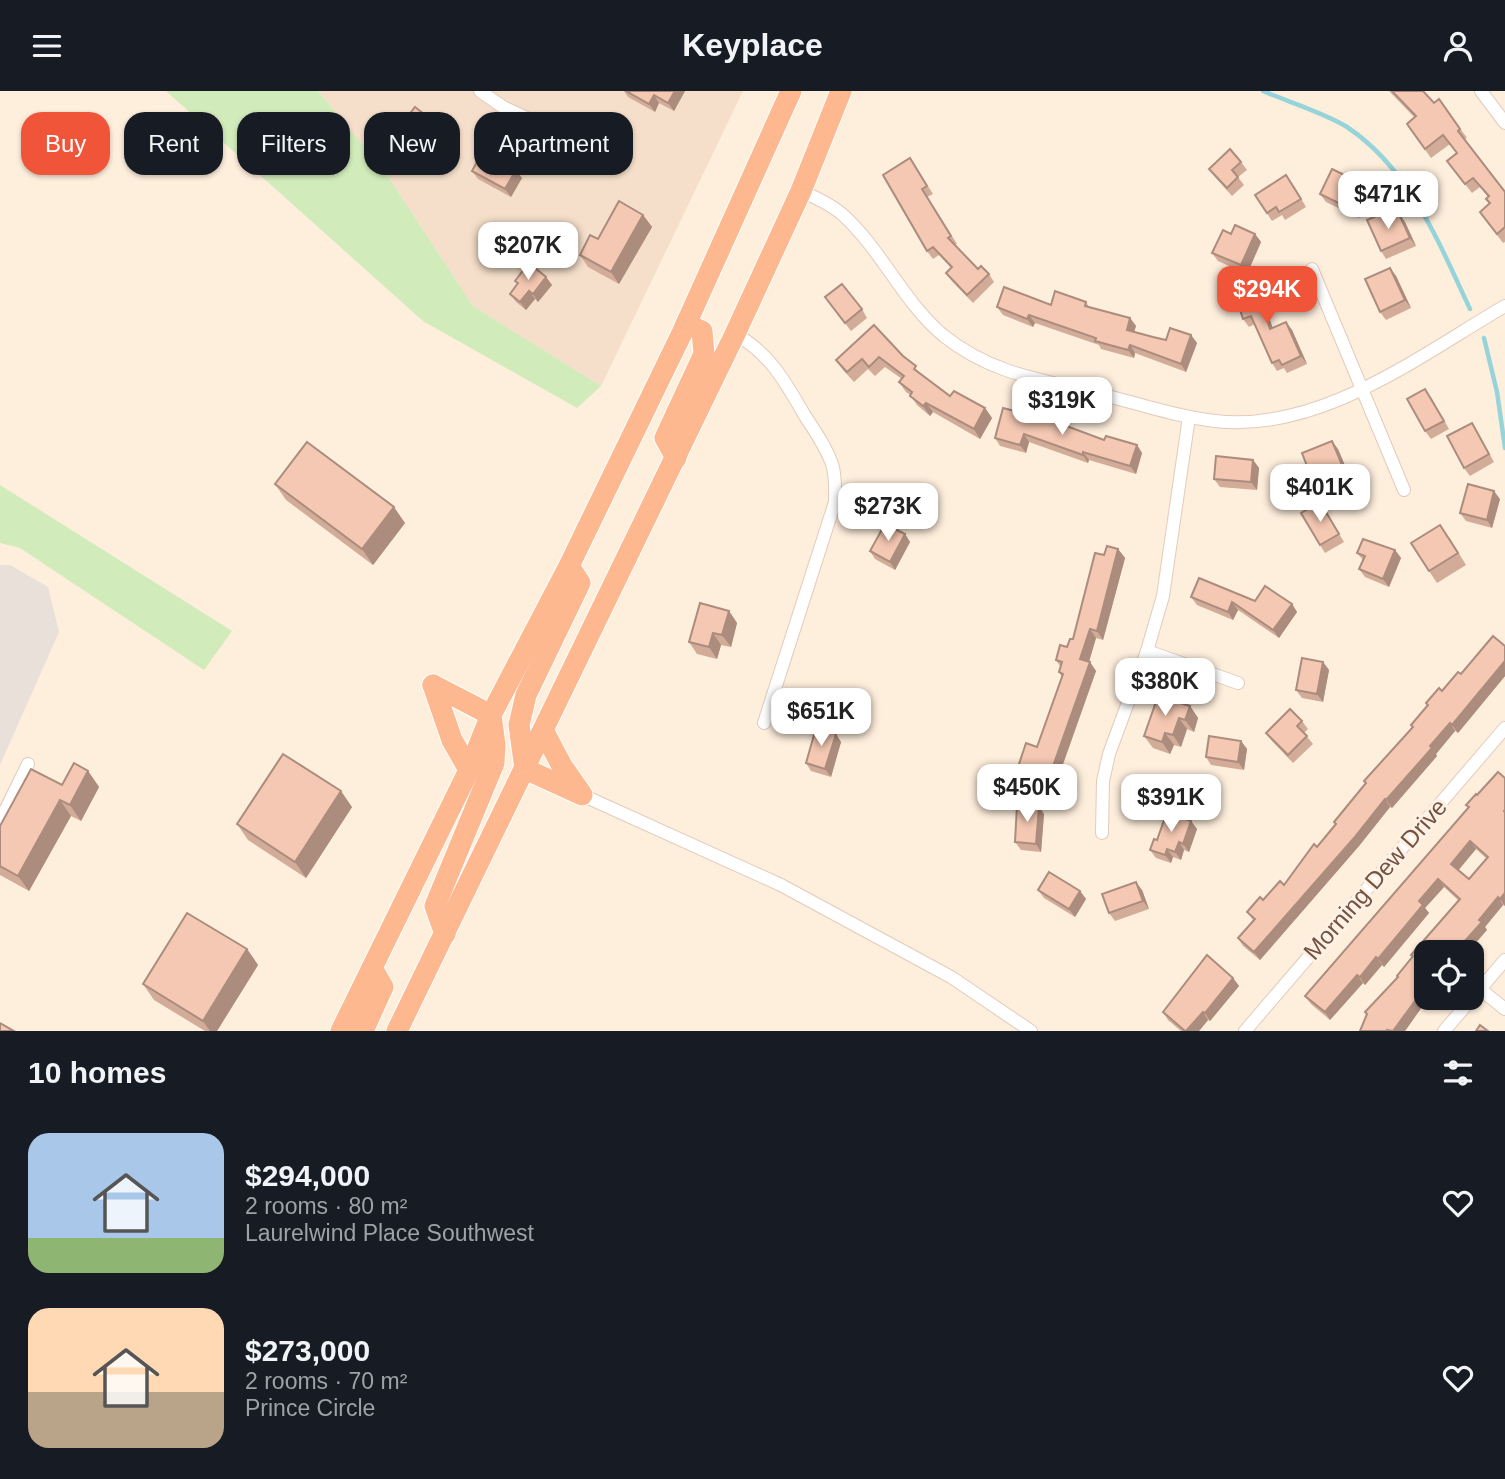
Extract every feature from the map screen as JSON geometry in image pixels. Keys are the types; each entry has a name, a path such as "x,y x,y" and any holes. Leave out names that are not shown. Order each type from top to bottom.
{"highway":[{"path":"341,1031 469,770 491,715 569,566 687,324 791,91"},
{"path":"397,1031 735,334 801,191 841,91"},
{"path":"676,458 664,438 704,354 702,331 687,324"},
{"path":"525,769 519,725 526,695 580,583 569,566"},
{"path":"469,770 452,740 433,685 491,715"},
{"path":"444,934 435,906 494,763 495,745 491,715"},
{"path":"544,731 562,766 582,795"},
{"path":"525,769 582,795"},
{"path":"363,1031 383,988 372,968"}],"street":[{"path":"480,91 514,112"},
{"path":"1481,91 1505,123"},
{"path":"801,191 840,212 861,233 919,310 941,333 965,352 989,365 1025,376 1189,417 1246,422 1292,417 1324,407 1505,306"},
{"path":"1312,268 1404,490"},
{"path":"735,334 751,343 779,372 820,440 832,464 835,478 835,502 764,723"},
{"path":"1102,833 1103,781 1109,754 1147,651 1163,596 1189,417"},
{"path":"1147,651 1238,683"},
{"name":"Morning Dew Drive","path":"1245,1031 1502,736"},
{"path":"0,821 28,764"},
{"path":"582,795 781,885 951,977 1031,1031"},
{"path":"1484,984 1505,960"},
{"path":"1484,992 1505,1009"},
{"path":"1444,1031 1462,1010"}],"shaded area":[{"path":"318,91 743,91 601,386 473,306 387,175 460,175 460,112 364,112 364,146 350,129 350,112 336,112"},
{"path":"0,565 10,565 48,587 59,632 0,765"}],"green space":[{"path":"166,91 318,91 336,112 237,112 237,155 223,142 223,112 189,112"},
{"path":"350,129 364,146 364,175 387,175 473,306 601,386 577,408 423,321 260,175 350,175"},
{"path":"0,485 232,631 204,670 20,548 0,543"}],"building":[{"path":"626,91 675,91 668,103 654,95 649,104"},
{"path":"1392,91 1423,91 1434,103 1439,99 1460,129 1458,131 1505,192 1505,227 1497,234 1480,212 1490,203 1486,199 1489,196 1473,178 1465,184 1447,161 1457,153 1443,135 1425,149 1407,124 1416,116"},
{"path":"1230,149 1241,162 1232,170 1238,177 1227,188 1209,169"},
{"path":"910,158 927,186 922,189 951,236 948,238 978,269 981,266 989,274 967,295 946,273 952,267 933,247 927,251 883,175"},
{"path":"1332,169 1365,185 1353,210 1320,194"},
{"path":"479,175 513,175 505,189"},
{"path":"1286,175 1301,199 1279,212 1276,207 1267,213 1255,195"},
{"path":"619,201 643,215 611,272 580,255 590,235 598,239"},
{"path":"1383,213 1386,220 1399,214 1410,238 1381,251 1367,220"},
{"path":"1235,225 1255,234 1241,265 1212,253 1223,230 1231,234"},
{"path":"529,263 546,277 533,294 529,291 520,302 510,294 518,283 515,281"},
{"path":"1390,268 1405,300 1380,312 1365,279"},
{"path":"1254,281 1270,329 1286,322 1301,356 1282,365 1279,360 1272,363 1251,316 1243,319 1233,288"},
{"path":"842,284 862,309 845,323 825,297"},
{"path":"1004,287 1051,305 1055,291 1086,302 1085,306 1130,318 1127,330 1153,337 1166,340 1170,328 1191,335 1181,364 1130,345 1128,350 1095,341 1096,338 1029,315 1027,319 997,307"},
{"path":"874,325 916,366 914,369 950,396 954,391 985,408 974,429 926,403 923,406 910,396 912,392 899,382 904,376 879,357 869,367 862,359 847,372 836,360"},
{"path":"1425,389 1444,421 1425,431 1407,399"},
{"path":"1003,408 1053,421 1104,440 1106,436 1137,445 1130,466 1083,452 1083,455 1024,434 1020,445 995,438"},
{"path":"1472,423 1489,454 1464,468 1447,436"},
{"path":"1332,441 1345,472 1327,480 1325,473 1312,479 1302,453"},
{"path":"307,442 394,507 362,549 275,484"},
{"path":"1216,456 1253,460 1251,482 1214,479"},
{"path":"1468,484 1494,491 1487,520 1460,513"},
{"path":"1320,502 1339,534 1320,545 1301,513"},
{"path":"885,524 905,534 890,562 870,551"},
{"path":"1440,525 1458,553 1429,571 1411,543"},
{"path":"1363,539 1395,550 1383,579 1359,569 1365,556 1357,553"},
{"path":"1107,546 1118,549 1097,631 1090,629 1080,659 1090,662 1046,786 1028,781 1030,774 1017,770 1026,743 1037,747 1063,674 1059,672 1062,662 1056,660 1060,645 1067,647 1070,639 1073,639 1095,553 1104,555"},
{"path":"1199,578 1255,601 1265,586 1292,604 1273,630 1232,602 1228,612 1191,597"},
{"path":"700,603 729,611 722,635 713,633 709,647 689,642"},
{"path":"1493,636 1505,646 1505,661 1254,952 1238,938 1255,919 1247,912 1260,897 1263,900 1280,881 1284,885 1314,844 1317,847 1336,824 1334,822 1366,783 1364,781 1413,727 1411,725 1428,705 1426,703 1439,688 1442,691 1458,672 1461,674"},
{"path":"1302,658 1323,662 1317,694 1296,690"},
{"path":"1158,696 1190,706 1185,720 1179,718 1173,735 1165,733 1162,742 1144,736"},
{"path":"1290,709 1302,721 1297,726 1307,736 1288,755 1266,733"},
{"path":"816,728 836,734 825,769 806,763"},
{"path":"1209,736 1241,741 1238,762 1206,757"},
{"path":"283,754 341,791 295,862 237,824"},
{"path":"74,763 88,771 70,805 60,800 18,876 0,866 0,826 31,769 62,785"},
{"path":"1498,772 1505,778 1505,893 1500,899 1498,897 1479,920 1482,922 1466,940 1424,940 1460,899 1438,879 1419,901 1423,905 1378,959 1376,957 1360,977 1357,975 1325,1012 1305,996 1469,807 1466,805","holes":["1470,841 1488,857 1469,879 1451,864"]},
{"path":"1017,805 1039,806 1036,844 1015,842"},
{"path":"1167,812 1191,821 1183,844 1179,842 1175,852 1167,849 1165,855 1150,850 1154,839 1157,840"},
{"path":"1049,872 1080,891 1069,909 1038,890"},
{"path":"1136,882 1143,901 1109,913 1102,894"},
{"path":"187,913 247,949 203,1021 143,984"},
{"path":"1414,952 1414,1002 1393,1031 1360,1031 1367,1014 1365,1012 1398,977 1413,956 1411,955"},
{"path":"1207,955 1233,978 1205,1013 1185,1031 1163,1012"},
{"path":"0,1023 14,1031 0,1031"},
{"path":"1480,1025 1488,1031 1476,1031"}],"waterway":[{"path":"1263,91 1339,122 1369,144 1388,164 1434,233 1470,309"},
{"path":"1484,338 1497,392 1505,448"}]}
